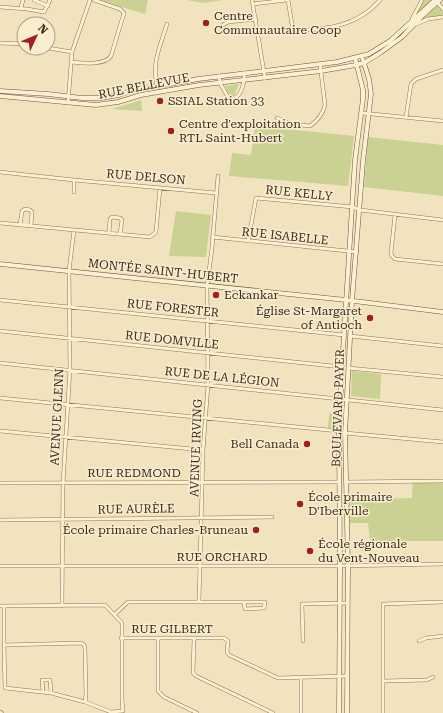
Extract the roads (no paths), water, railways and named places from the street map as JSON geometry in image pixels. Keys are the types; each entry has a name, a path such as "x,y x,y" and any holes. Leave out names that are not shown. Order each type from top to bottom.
{"street":[{"path":"21,8 23,0"},
{"path":"34,0 48,6"},
{"path":"0,8 33,9 44,12 50,0"},
{"path":"68,103 72,52 90,0"},
{"path":"72,62 90,63 106,61 110,57 124,12 121,9 94,0"},
{"path":"252,0 265,78"},
{"path":"253,4 287,0 293,32 337,26 355,20 369,11 380,0"},
{"name":"RUE BELLEVUE","path":"0,96 96,106 157,92 321,71 356,65 364,63 402,37 411,24 422,0"},
{"path":"437,1 443,3"},
{"path":"437,1 443,9"},
{"name":"RUE BELLEVUE","path":"0,91 82,98 101,98 156,86 219,76 320,64 362,57 390,41 437,1"},
{"path":"411,24 428,19 443,17"},
{"path":"224,25 228,22 256,19"},
{"path":"157,92 154,64 167,24"},
{"path":"0,43 16,44"},
{"path":"56,49 72,52"},
{"name":"BOULEVARD PAYER","path":"347,713 348,565 345,433 346,399 363,161 371,94 369,79 362,57"},
{"name":"BOULEVARD PAYER","path":"339,713 339,432 355,160 362,113 363,90 355,58"},
{"path":"277,118 291,124 310,126 316,122 323,112 325,105 320,64"},
{"path":"406,117 411,84 416,79 443,70"},
{"path":"219,76 220,83 228,98 235,98 238,97 245,80 244,73"},
{"path":"362,113 443,121"},
{"name":"RUE DELSON","path":"0,172 216,193"},
{"name":"AVENUE IRVING","path":"199,602 203,450 208,385 206,286 218,176"},
{"path":"74,180 74,192"},
{"path":"0,223 150,237 156,232 160,188"},
{"name":"RUE KELLY","path":"248,241 256,198 353,207 360,210 443,220"},
{"path":"20,225 22,211 25,209 32,212 31,226"},
{"path":"395,215 391,253 392,256 395,259 443,264"},
{"path":"109,233 110,218 112,217 120,218 122,220 120,234"},
{"name":"AVENUE GLENN","path":"62,606 63,483 70,369 69,271 74,230"},
{"name":"RUE ISABELLE","path":"212,237 357,252"},
{"name":"MONTÉE SAINT-HUBERT","path":"0,264 346,300 443,312"},
{"name":"RUE FORESTER","path":"0,300 344,335"},
{"name":"RUE DOMVILLE","path":"0,331 342,367"},
{"path":"350,336 443,346"},
{"name":"RUE DE LA LÉGION","path":"0,363 70,369 443,410"},
{"path":"348,368 443,377"},
{"path":"0,398 339,432"},
{"path":"0,431 203,450"},
{"path":"345,433 443,442"},
{"path":"346,482 443,480"},
{"name":"RUE REDMOND","path":"0,484 339,482"},
{"name":"RUE AURÈLE","path":"0,520 272,517"},
{"name":"RUE ORCHARD","path":"0,566 340,566 443,564"},
{"path":"115,614 128,602 265,602 264,608 245,609 244,603"},
{"path":"383,713 383,604 443,602"},
{"path":"303,641 302,604 347,603"},
{"path":"105,605 122,623 122,700 124,712 111,712 85,702 51,693 5,688 2,606 105,605"},
{"path":"419,642 426,638 443,636"},
{"name":"RUE GILBERT","path":"121,638 224,638 228,641 227,652 229,654 278,678 347,676"},
{"path":"158,638 158,691 164,697 197,713"},
{"path":"194,638 193,673 196,676 273,713"},
{"path":"4,645 81,643 84,645 85,702"},
{"path":"383,681 427,680 433,677"},
{"path":"301,678 301,713"},
{"path":"43,692 42,680 50,680 51,693"}],"place":[{"name":"Centre Communautaire Coop","path":"206,23"},
{"name":"SSIAL Station 33","path":"160,101"},
{"name":"Centre d'exploitation RTL Saint-Hubert","path":"171,131"},
{"name":"Eckankar","path":"216,295"},
{"name":"Église St-Margaret of Antioch","path":"370,318"},
{"name":"Bell Canada","path":"307,444"},
{"name":"École primaire D'Iberville","path":"300,504"},
{"name":"École primaire Charles-Bruneau","path":"256,530"},
{"name":"École régionale du Vent-Nouveau","path":"310,551"}]}
